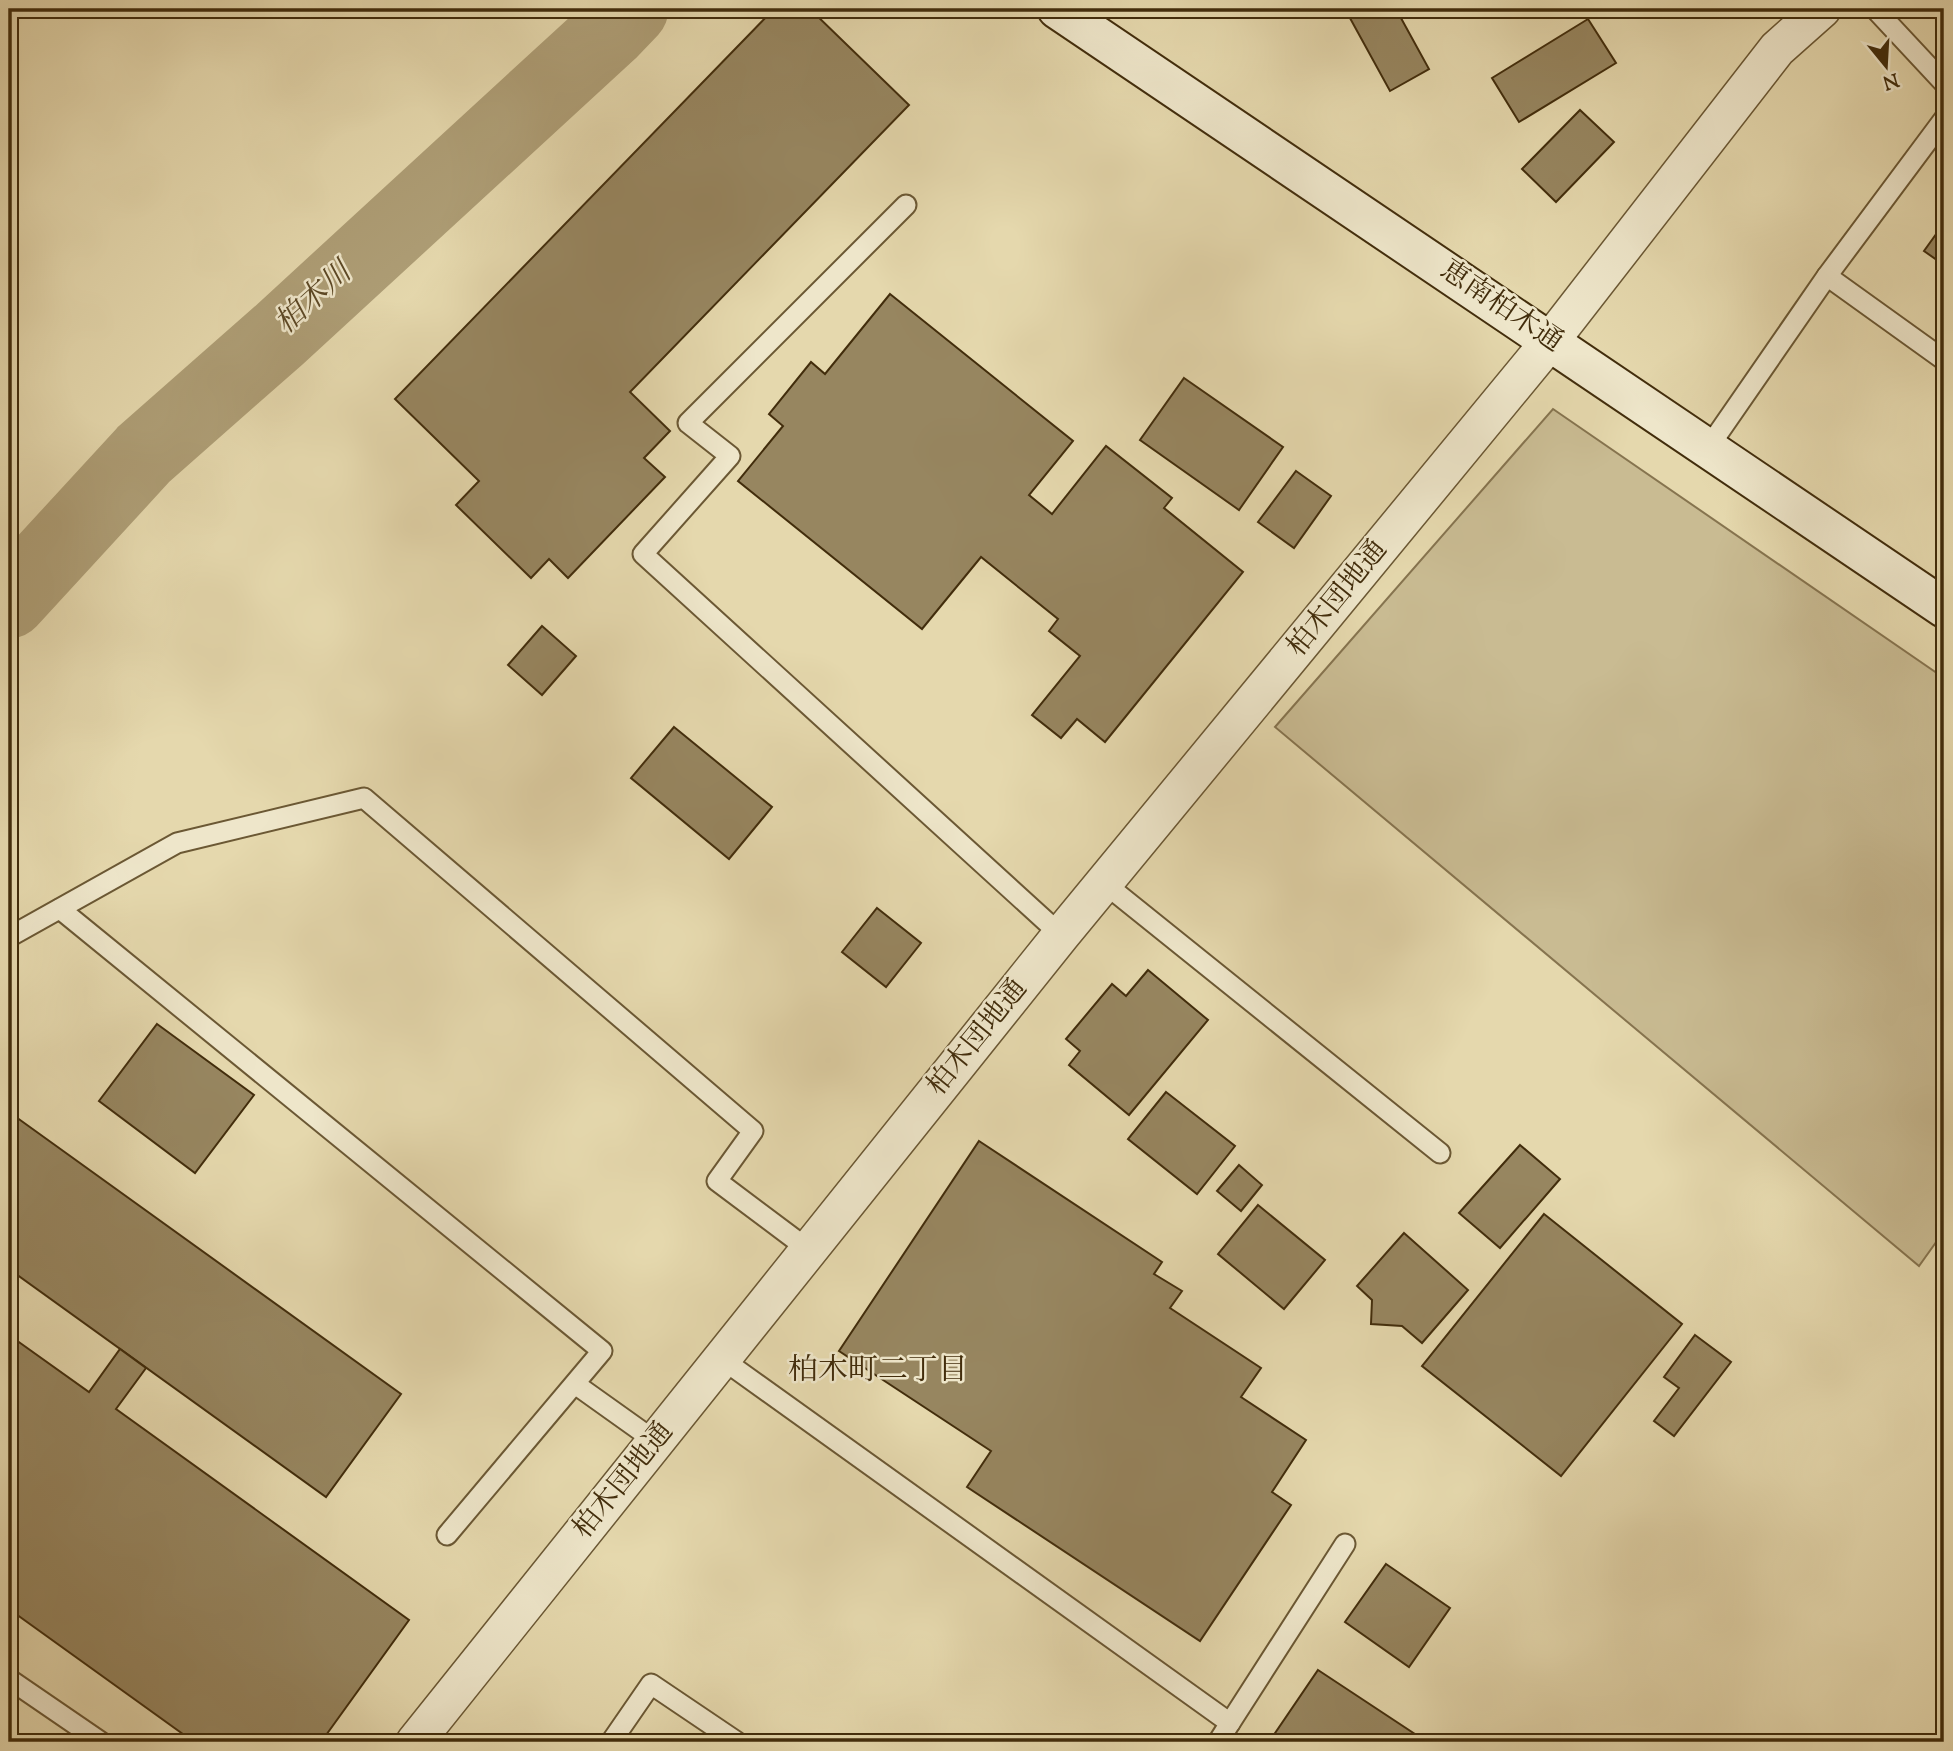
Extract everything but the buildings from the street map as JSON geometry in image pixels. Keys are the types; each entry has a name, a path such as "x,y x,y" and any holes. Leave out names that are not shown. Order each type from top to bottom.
{"street":[{"name":"恵南柏木通","path":"1057,9 1551,340 1944,608"},
{"name":"柏木団地通","path":"415,1742 1061,935 1551,340 1777,50 1822,9"}],"lane":[{"path":"1875,9 1944,83"},
{"path":"1708,448 1827,276 1944,118"},
{"path":"906,205 688,423 730,456 643,554 1061,935"},
{"path":"1827,276 1944,360"},
{"path":"9,937 177,843 364,798 753,1131 718,1181 809,1250"},
{"path":"1104,883 1440,1153"},
{"path":"60,909 602,1351 447,1535"},
{"path":"722,1359 1230,1723"},
{"path":"575,1384 655,1441"},
{"path":"1218,1742 1345,1544"},
{"path":"9,1679 101,1742"},
{"path":"611,1742 651,1684 737,1742"}],"shaded area":[{"path":"1553,409 1944,678 1944,1231 1919,1266 1275,727"}],"waterway":[{"name":"柏木川","path":"9,601 144,454 278,336 631,9"}],"district":[{"name":"柏木町二丁目","path":"878,1371"}]}
